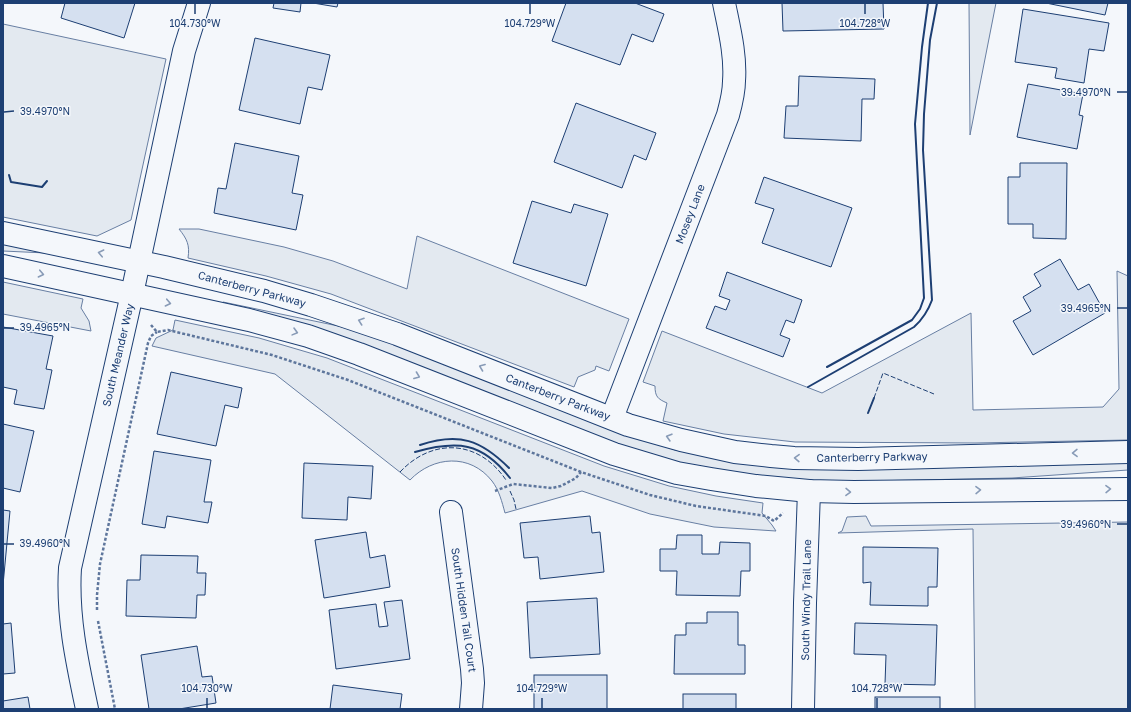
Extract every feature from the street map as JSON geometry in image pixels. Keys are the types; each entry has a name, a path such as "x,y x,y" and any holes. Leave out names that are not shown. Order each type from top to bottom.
{"street":[{"name":"South Meander Way","path":"87,709 77,662 71,623 69,599 70,568 132,294 184,51 199,3"},
{"name":"Mosey Lane","path":"612,418 728,115 734,90 734,68 730,34 724,3"},
{"name":"Canterberry Parkway","path":"3,233 264,291 343,314 628,424 709,447 794,458 1128,452"},
{"path":"3,266 249,320 308,336 359,354 614,454 664,469 696,476 732,483 809,491 854,492 1128,489"},
{"name":"South Windy Trail Lane","path":"803,709 809,491"},
{"name":"South Hidden Tail Court","path":"451,512 472,669 473,683 471,709"}],"path":[{"path":"150,323 157,332"},
{"path":"115,709 98,621 98,581 100,564 148,343 151,336 157,332 168,330 272,356 321,371 348,380 581,472 650,495 696,506 766,516 774,520 784,512"},
{"path":"495,491 513,484 552,488 561,486 576,478 581,472"}],"shaded area":[{"path":"969,3 996,3 970,135"},
{"path":"3,24 166,59 131,220 97,236 3,217"},
{"path":"179,229 199,229 284,247 333,261 407,289 417,236 629,319 609,371 596,366 595,370 578,377 574,387 331,294 266,276 188,258 189,249 187,242"},
{"path":"3,242 46,253 3,251"},
{"path":"1117,271 1128,276 1128,440 975,443 795,442 724,434 663,421 667,403 658,397 655,386 643,382 662,331 822,393 971,313 973,410 1103,407 1119,389"},
{"path":"3,282 83,299 81,308 89,321 91,331 3,314"},
{"path":"223,302 368,333 675,450 1128,460 1128,470 1012,478 821,482 748,478 637,453 222,305"},
{"path":"175,320 259,338 327,358 604,466 669,486 716,496 763,503 762,513 776,531 714,527 650,514 582,491 505,513 498,492 492,481 483,472 462,462 440,462 419,472 410,480 275,374 152,346 156,338 173,330"},
{"path":"866,516 871,526 1128,522 1128,709 975,709 973,529 838,533 842,531 847,517"}],"building":[{"path":"65,3 135,3 124,38 61,18"},
{"path":"274,3 301,3 300,12 273,8"},
{"path":"313,3 338,3 337,7"},
{"path":"566,3 635,3 664,14 653,42 632,34 620,65 552,41"},
{"path":"782,3 883,3 884,29 783,31"},
{"path":"1046,3 1108,3 1105,15"},
{"path":"1023,9 1109,23 1104,51 1089,49 1084,83 1055,78 1057,68 1015,62"},
{"path":"255,38 330,55 322,90 308,87 300,124 239,110"},
{"path":"799,76 875,79 874,99 862,99 861,141 784,138 786,106 798,106"},
{"path":"1028,84 1083,94 1079,115 1083,116 1077,149 1017,137"},
{"path":"576,103 656,133 646,160 634,155 622,188 554,162"},
{"path":"235,143 299,156 292,193 303,195 296,230 214,213 218,188 226,189"},
{"path":"1020,163 1067,163 1066,239 1033,238 1033,224 1008,224 1008,177 1020,177"},
{"path":"764,177 852,208 831,267 762,243 774,209 755,203"},
{"path":"532,201 571,213 574,204 608,214 586,286 513,263"},
{"path":"1060,259 1078,290 1089,284 1105,313 1033,355 1013,321 1031,311 1023,297 1041,286 1034,274"},
{"path":"727,272 802,300 794,323 786,320 780,335 790,339 783,357 706,328 715,306 726,310 730,300 719,296"},
{"path":"3,327 53,336 46,369 52,370 44,409 14,404 17,390 3,387"},
{"path":"171,372 242,388 238,408 225,405 216,446 157,434"},
{"path":"3,424 34,431 20,492 3,488"},
{"path":"154,451 211,460 204,502 212,502 208,523 167,516 165,528 142,524"},
{"path":"304,463 373,466 371,499 348,497 347,520 302,518"},
{"path":"3,510 10,511 3,585"},
{"path":"590,516 592,533 600,532 604,572 540,579 538,557 524,558 520,523"},
{"path":"366,532 370,558 385,555 390,587 324,598 315,540"},
{"path":"677,535 702,535 702,554 719,554 720,542 750,543 750,571 741,571 740,596 676,595 677,571 660,571 660,549 676,549"},
{"path":"863,547 938,548 937,587 928,587 928,606 870,605 871,582 863,583"},
{"path":"141,555 198,556 197,573 206,573 205,595 197,595 196,618 126,616 127,580 140,580"},
{"path":"597,598 600,654 530,658 527,602"},
{"path":"402,600 410,659 336,669 329,610 376,604 379,627 388,626 384,602"},
{"path":"707,612 738,612 738,645 745,645 745,674 674,674 675,635 686,635 686,623 707,623"},
{"path":"11,623 15,673 3,674 3,624"},
{"path":"855,623 937,625 935,685 885,684 886,655 854,654"},
{"path":"197,646 202,677 212,676 216,703 179,709 149,709 141,655"},
{"path":"534,675 607,675 607,709 534,709"},
{"path":"333,685 402,694 400,709 330,709"},
{"path":"683,694 736,694 736,709 683,709"},
{"path":"28,697 30,709 3,709 3,701"},
{"path":"875,697 940,697 940,709 875,709"}],"fence":[{"path":"874,398 883,373 934,394"},
{"path":"400,472 413,461 427,453 441,449 455,448 469,451 483,457 495,467 506,480"},
{"path":"510,491 516,509"}],"wall":[{"path":"827,367 912,320 920,309 924,298 915,124 922,47 928,3"},
{"path":"808,387 914,327 925,315 932,300 923,150 924,114 930,40 937,3"},
{"path":"9,175 11,182 42,187 47,181"},
{"path":"868,413 874,398"},
{"path":"420,445 446,439 469,441 489,451 509,468"},
{"path":"415,452 444,446 456,445 468,447 489,457 500,466 510,478"}]}
